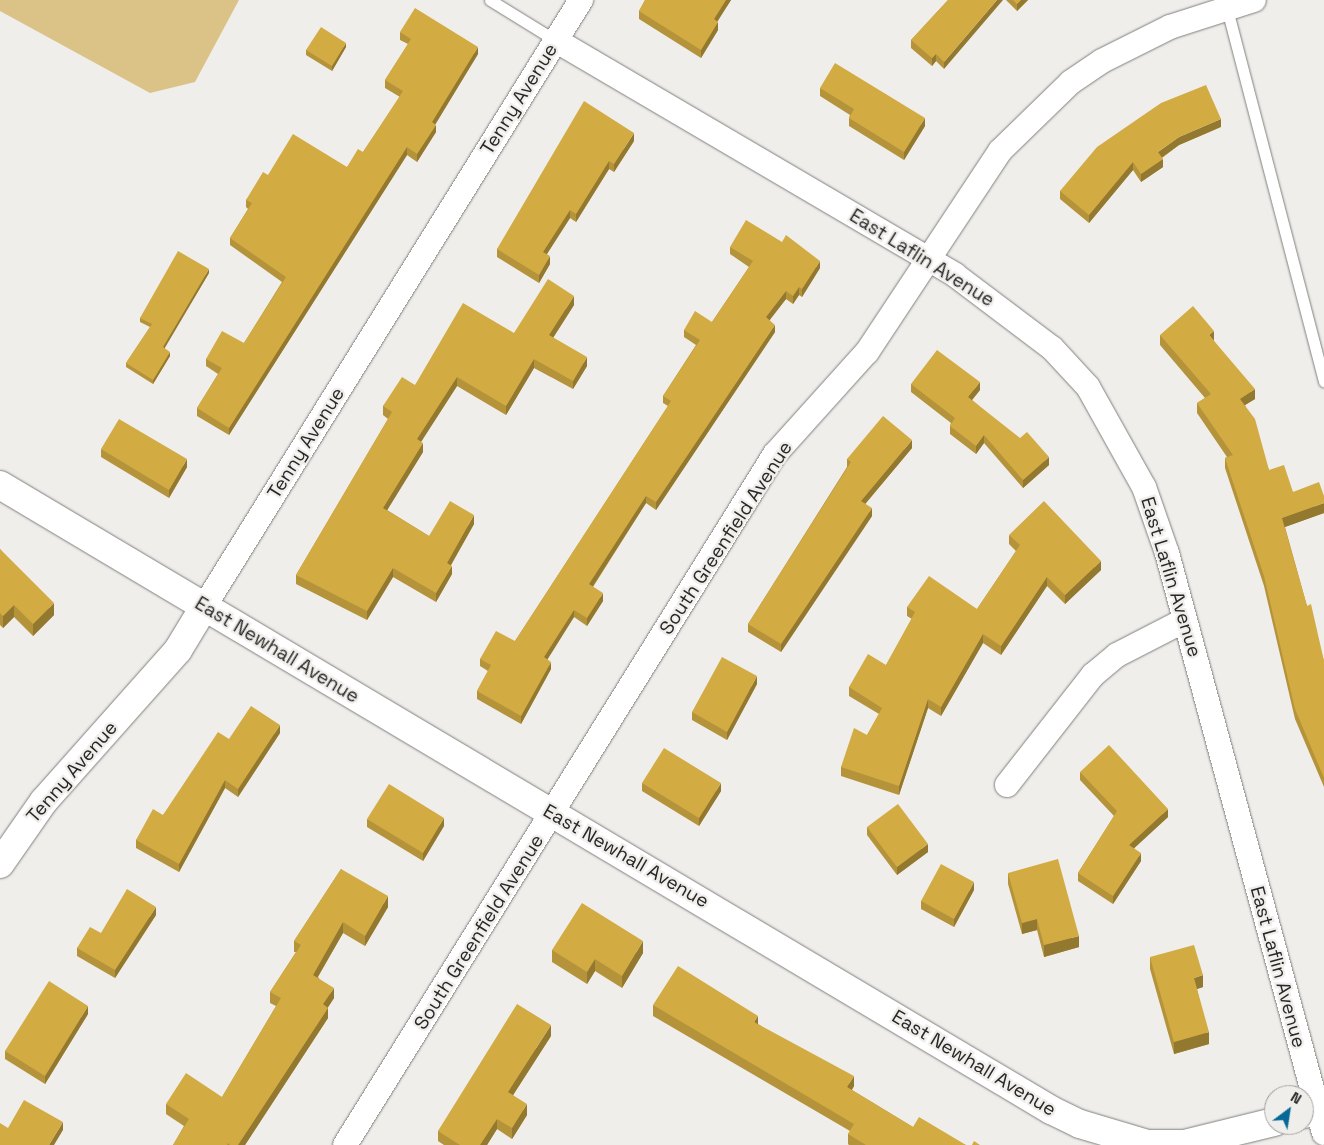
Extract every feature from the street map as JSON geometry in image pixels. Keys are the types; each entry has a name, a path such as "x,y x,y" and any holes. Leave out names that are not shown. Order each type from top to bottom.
{"street":[{"name":"Tenny Avenue","path":"0,864 44,801 172,656 581,0"},
{"name":"South Greenfield Avenue","path":"345,1145 776,454 867,352 926,259 1000,151 1071,82 1137,42 1226,4 1254,0"},
{"name":"East Laflin Avenue","path":"555,40 926,259 1002,307 1052,348 1088,387 1144,487 1186,620 1318,1116"},
{"name":"East Newhall Avenue","path":"0,485 993,1077 1080,1124 1147,1144 1184,1144 1264,1124"},
{"path":"1007,785 1094,675 1116,655 1186,620"}],"lane":[{"path":"490,0 555,40"},
{"path":"1226,4 1324,381"}],"shaded area":[{"path":"0,0 239,0 195,82 150,93 0,11"}],"building":[{"path":"645,0 726,0 714,19 718,22 701,50 639,11"},
{"path":"948,0 997,0 944,62 936,54 932,58 911,40"},
{"path":"1013,0 1021,0 1017,4"},
{"path":"415,8 478,47 432,122 436,125 417,154 407,147 229,428 197,408 222,368 206,359 222,331 244,343 286,277 230,238 252,203 246,200 263,172 268,175 293,134 347,167 358,149 363,152 403,91 385,80 411,39 400,32"},
{"path":"321,27 346,43 332,66 306,50"},
{"path":"835,63 925,118 904,152 849,118 854,109 820,88"},
{"path":"1206,85 1221,119 1179,137 1158,152 1163,159 1141,174 1133,162 1089,215 1060,191 1097,147 1161,103"},
{"path":"584,101 634,133 614,164 609,161 576,214 570,210 543,252 550,256 539,275 497,249"},
{"path":"746,220 782,242 786,235 820,261 802,289 799,287 793,296 786,291 766,317 775,325 656,502 646,496 589,584 603,593 587,618 574,610 544,657 551,662 521,716 477,691 491,665 480,659 496,631 515,641 671,401 663,396 700,340 684,330 695,311 712,322 753,261 730,247"},
{"path":"178,251 209,269 163,347 170,352 153,380 126,363 152,324 140,318"},
{"path":"548,279 574,296 549,335 587,357 573,381 534,359 506,406 457,377 417,439 423,443 383,508 429,536 450,501 474,515 447,563 452,566 436,593 393,568 367,611 296,575 392,412 383,406 402,377 415,385 463,303 514,333"},
{"path":"1193,306 1214,331 1209,335 1255,389 1240,399 1255,419 1269,470 1284,465 1293,492 1319,482 1324,496 1324,503 1282,518 1307,606 1311,604 1324,661 1324,778 1295,709 1264,576 1225,458 1233,455 1197,403 1211,394 1160,335"},
{"path":"937,350 980,382 968,397 1020,438 1027,432 1049,457 1023,480 984,435 976,446 950,426 955,418 911,384"},
{"path":"883,416 912,440 861,501 872,508 781,644 748,624 851,462 847,459"},
{"path":"119,419 187,459 169,490 101,449"},
{"path":"1044,501 1101,561 1065,595 1047,577 1001,646 983,634 941,707 928,699 899,786 841,767 854,728 867,735 882,708 849,687 868,654 886,665 915,612 907,607 929,576 977,609 1020,545 1009,535"},
{"path":"0,549 54,603 33,624 14,605 3,616 0,613"},
{"path":"722,657 757,676 727,732 692,712"},
{"path":"251,706 280,725 238,789 225,780 179,864 136,840 153,809 163,815 218,732 229,739"},
{"path":"1109,745 1168,809 1129,845 1141,853 1113,896 1078,873 1117,811 1080,772"},
{"path":"664,748 721,783 699,818 642,783"},
{"path":"389,784 444,818 423,853 367,819"},
{"path":"898,804 928,844 897,867 867,827"},
{"path":"1058,859 1079,936 1044,945 1037,919 1022,923 1008,873"},
{"path":"941,864 974,882 954,919 921,901"},
{"path":"341,869 388,896 365,936 343,922 313,975 334,988 323,1004 328,1008 238,1145 230,1145 228,1143 227,1145 173,1145 189,1119 166,1104 186,1073 222,1097 281,998 270,992 301,945 294,941"},
{"path":"127,889 156,907 115,970 77,948 90,927 101,933"},
{"path":"582,903 643,941 622,976 595,959 587,972 552,950"},
{"path":"1194,945 1203,975 1194,978 1209,1032 1174,1042 1150,957"},
{"path":"678,966 758,1016 754,1022 854,1076 847,1087 913,1127 919,1117 966,1145 866,1145 848,1134 854,1124 653,1005"},
{"path":"49,981 88,1006 45,1076 5,1051"},
{"path":"517,1004 551,1025 508,1092 527,1104 512,1128 497,1119 480,1145 460,1145 438,1131"},
{"path":"24,1100 63,1122 49,1145 0,1145 0,1123 8,1128"},
{"path":"974,1141 980,1145 972,1145"}]}
